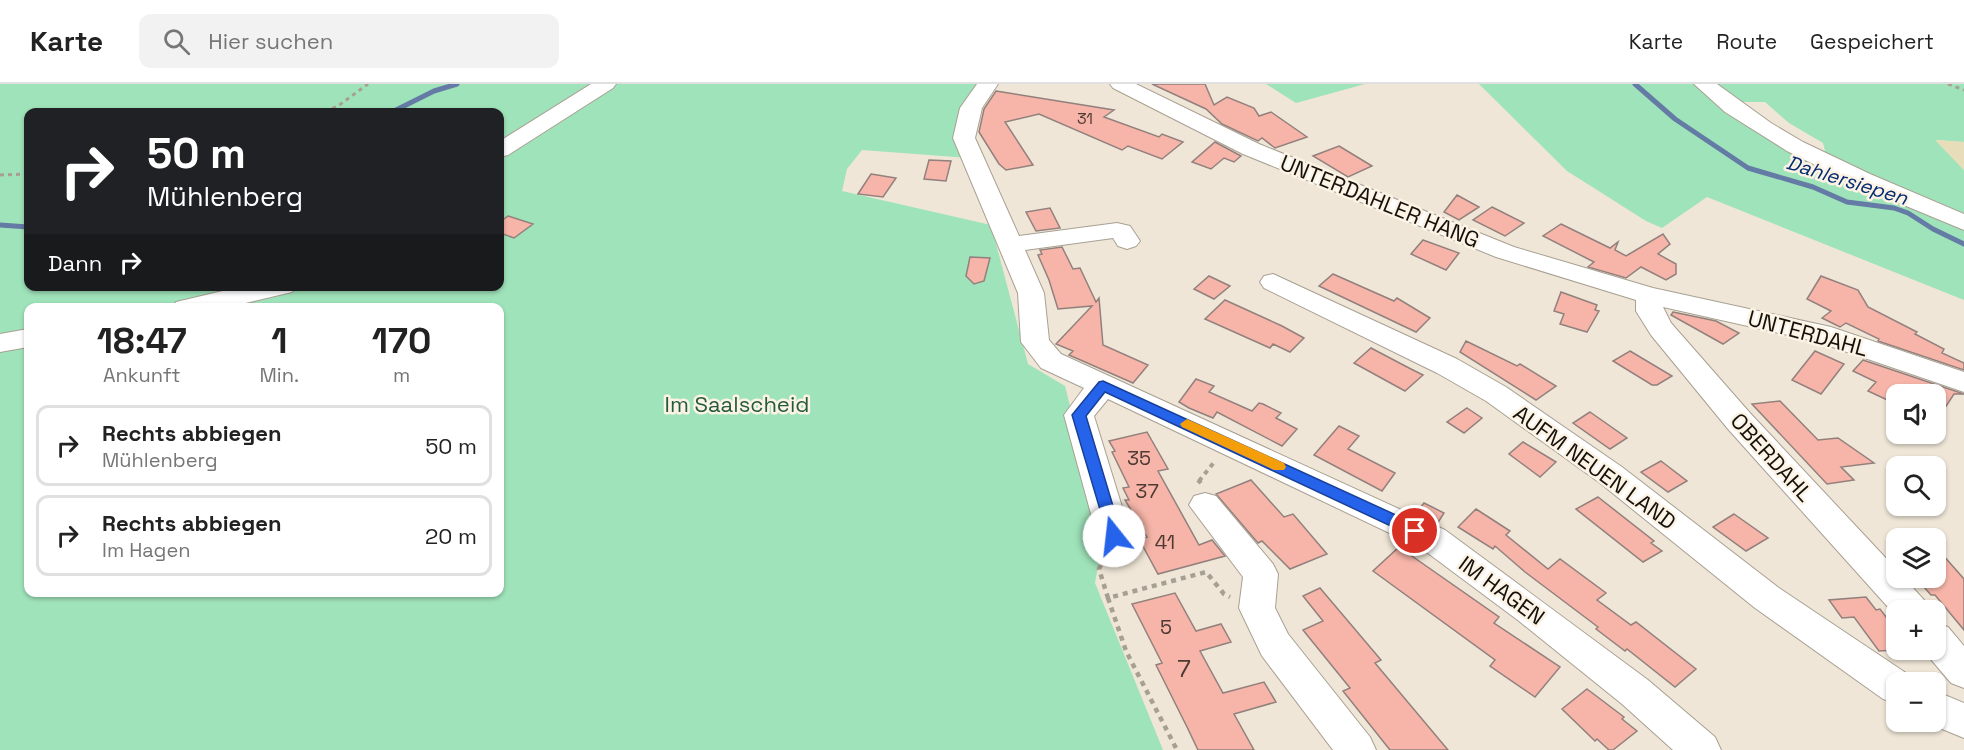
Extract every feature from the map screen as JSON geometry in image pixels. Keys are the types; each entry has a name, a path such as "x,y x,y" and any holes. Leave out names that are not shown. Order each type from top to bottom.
{"street":[{"path":"504,148 606,84"},
{"path":"988,84 972,102 964,122 964,138 1010,245 1117,230 1121,231 1127,241"},
{"name":"UNTERDAHLER HANG","path":"1120,84 1251,149 1506,252 1649,295"},
{"path":"1704,84 1730,107 1806,153 1964,224"},
{"name":"IM HAGEN","path":"1010,245 1031,293 1035,342 1051,361 1433,539 1626,685 1701,750"},
{"name":"AUFM NEUEN LAND","path":"1273,282 1447,366 1496,394 1611,476 1767,598 1886,680"},
{"path":"208,303 261,291"},
{"name":"UNTERDAHL","path":"1649,295 1821,333 1964,382"},
{"name":"OBERDAHL","path":"1649,295 1650,311 1668,338 1739,421 1902,600"},
{"path":"0,343 24,339"},
{"path":"1103,385 1079,415 1114,536"},
{"path":"1205,505 1261,574 1257,608 1275,645 1356,750"},
{"path":"1946,651 1964,672"},
{"path":"1946,713 1964,721"}],"path":[{"path":"334,108 368,84"},
{"path":"1948,84 1964,90"},
{"path":"1959,84 1964,90"},
{"path":"0,175 24,174"},
{"path":"1205,505 1193,490 1229,443"},
{"path":"1114,536 1099,568 1126,651 1176,750"},
{"path":"1108,598 1206,572 1224,594 1257,608"}],"green space":[{"name":"Im Saalscheid","path":"0,84 981,84 969,158 862,150 847,169 842,191 991,225 1028,364 1065,386 1103,537 1095,583 1163,750 0,750"},
{"path":"1266,84 1365,84 1296,103"},
{"path":"1479,84 1705,84 1807,155 1825,151 1823,143 1789,123 1765,102 1739,102 1718,84 1964,84 1964,142 1936,140 1964,170 1964,300 1707,197 1662,228 1646,221 1567,171"}],"sand":[{"path":"1935,140 1964,142 1964,170"}],"building":[{"path":"1152,84 1205,84 1214,105 1227,97 1254,108 1259,116 1271,112 1307,137 1275,148 1262,138 1258,141 1222,124 1206,109"},
{"path":"996,91 1114,110 1104,117 1159,137 1162,134 1183,142 1162,159 1128,146 1122,150 1039,114 1005,122 1033,165 1006,170 999,164 979,132 984,109"},
{"path":"1215,142 1241,156 1234,162 1224,158 1211,169 1192,162"},
{"path":"1339,146 1372,166 1348,177 1313,156"},
{"path":"929,160 951,161 946,181 924,179"},
{"path":"871,174 896,178 883,197 858,194"},
{"path":"1457,195 1479,207 1459,220 1444,212"},
{"path":"1492,207 1524,223 1505,236 1473,220"},
{"path":"1050,208 1060,228 1036,231 1026,212"},
{"path":"508,216 533,224 514,238 504,234 504,219"},
{"path":"1561,224 1610,248 1618,242 1615,250 1626,256 1663,234 1670,244 1658,254 1676,264 1676,274 1666,280 1641,267 1626,278 1588,267 1594,262 1543,236"},
{"path":"1423,240 1459,253 1446,270 1411,254"},
{"path":"1062,247 1073,269 1080,268 1096,302 1099,298 1103,345 1148,365 1133,383 1069,355 1073,351 1056,344 1092,306 1058,309 1038,255 1042,254 1040,250"},
{"path":"970,257 990,258 984,281 974,284 966,276"},
{"path":"1333,274 1394,301 1397,298 1430,318 1416,332 1319,286"},
{"path":"1209,276 1230,286 1214,299 1194,289"},
{"path":"1821,276 1858,290 1868,307 1917,332 1915,334 1944,349 1942,353 1964,363 1964,370 1878,341 1879,339 1846,323 1840,327 1822,318 1831,311 1807,299"},
{"path":"1561,292 1597,305 1595,310 1599,311 1587,332 1560,324 1564,314 1554,311"},
{"path":"1225,300 1304,338 1290,352 1273,344 1270,348 1205,319"},
{"path":"1673,312 1716,321 1739,333 1723,344 1671,315"},
{"path":"1466,341 1517,366 1520,364 1556,386 1536,400 1460,352"},
{"path":"1371,348 1423,375 1405,391 1354,363"},
{"path":"1630,351 1672,376 1657,385 1652,385 1613,361"},
{"path":"1815,351 1844,364 1821,394 1792,380"},
{"path":"1863,360 1934,384 1886,384 1886,399 1868,391 1876,382 1853,371"},
{"path":"1196,379 1214,386 1209,392 1252,411 1259,403 1263,404 1281,413 1276,418 1297,429 1282,446 1217,412 1213,418 1189,408 1179,402"},
{"path":"1946,388 1964,394 1954,394 1946,406"},
{"path":"1780,401 1818,440 1838,438 1874,463 1841,467 1854,480 1827,484 1752,404"},
{"path":"1467,408 1482,418 1464,433 1447,422"},
{"path":"1590,412 1627,438 1610,449 1573,423"},
{"path":"1339,426 1359,436 1348,449 1395,473 1382,491 1314,455"},
{"path":"1147,432 1168,469 1158,471 1199,545 1212,540 1225,556 1158,574 1139,539 1147,537 1125,500 1129,500 1123,488 1129,487 1109,441"},
{"path":"1523,442 1556,462 1540,477 1509,454"},
{"path":"1661,461 1687,481 1668,492 1641,472"},
{"path":"1251,480 1284,517 1293,514 1327,554 1290,569 1262,541 1258,543 1216,494"},
{"path":"1598,497 1654,541 1651,543 1662,551 1643,562 1576,509"},
{"path":"1424,503 1444,513 1437,524 1415,514"},
{"path":"1476,509 1510,531 1506,535 1548,569 1560,559 1606,593 1597,600 1631,625 1636,622 1696,669 1675,687 1627,649 1625,651 1495,546 1493,549 1458,527"},
{"path":"1734,514 1768,538 1746,551 1713,527"},
{"path":"1399,547 1499,617 1494,623 1560,667 1535,697 1490,666 1495,660 1373,571"},
{"path":"1946,559 1964,579 1964,630 1946,608 1946,600 1939,600 1935,595 1931,595 1925,588 1946,588"},
{"path":"1320,588 1381,660 1375,663 1448,750 1390,750 1343,691 1350,688 1303,630 1323,621 1303,596"},
{"path":"1175,593 1196,631 1221,624 1231,642 1200,651 1223,693 1264,682 1276,702 1234,714 1254,750 1198,750 1156,665 1162,663 1132,604"},
{"path":"1866,597 1876,610 1880,609 1886,617 1886,651 1879,651 1854,617 1842,618 1829,600"},
{"path":"1587,689 1624,717 1622,719 1637,731 1613,750 1609,750 1597,739 1595,741 1562,709"}],"waterway":[{"path":"400,108 434,91 457,84"},
{"name":"Dahlersiepen","path":"1635,84 1675,119 1748,168 1813,187 1847,202 1894,208 1908,213 1933,229 1964,244"},
{"path":"0,225 24,227"}],"slow traffic":[{"path":"1187,424 1279,467"}],"route":[{"path":"1114,536 1079,415 1103,385 1415,531"}]}
